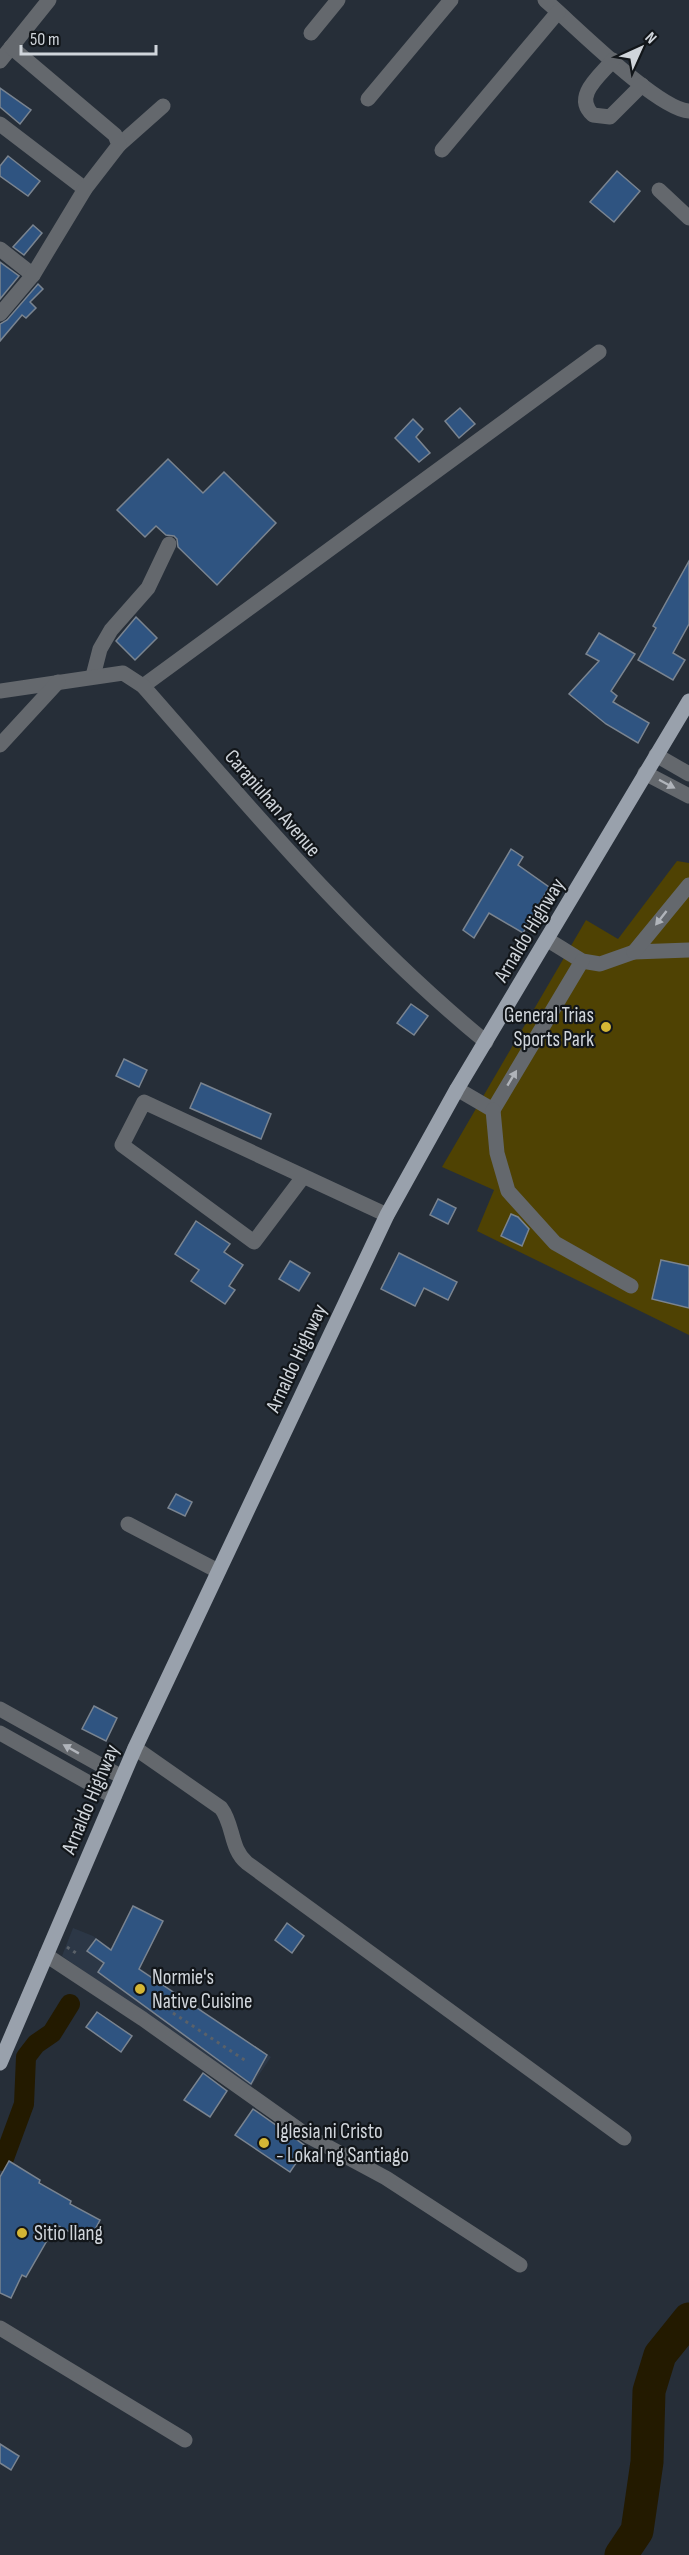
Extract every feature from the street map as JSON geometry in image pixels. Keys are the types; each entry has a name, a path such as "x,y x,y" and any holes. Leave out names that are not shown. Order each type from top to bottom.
{"main road":[{"name":"Arnaldo Highway","path":"0,2063 135,1748 387,1215 458,1089 689,701"}],"street":[{"path":"0,60 49,0"},
{"path":"311,33 338,0"},
{"path":"368,99 451,0"},
{"path":"545,0 642,85 679,111 689,111"},
{"path":"442,150 558,12"},
{"path":"11,47 115,135 119,145"},
{"path":"613,60 586,94 586,106 593,115 610,117 642,85"},
{"path":"0,314 33,274 86,189 119,145 163,106"},
{"path":"0,124 86,189"},
{"path":"659,190 689,218"},
{"path":"0,249 33,274"},
{"path":"143,686 599,352"},
{"path":"93,676 100,649 111,630 148,588 169,544"},
{"name":"Carapiuhan Avenue","path":"0,691 123,673 143,686 312,879 426,993 486,1042"},
{"path":"0,745 58,682"},
{"path":"656,755 689,774"},
{"path":"645,773 689,796"},
{"path":"634,952 689,885"},
{"path":"548,940 582,961 600,964 634,952 689,950"},
{"path":"582,961 493,1110 497,1153 508,1191 555,1243 631,1286"},
{"path":"458,1089 493,1110"},
{"path":"303,1177 254,1242 122,1145 144,1102 387,1215"},
{"path":"128,1524 218,1571"},
{"path":"0,1708 123,1777"},
{"path":"0,1733 114,1797"},
{"path":"135,1748 220,1808 226,1815 236,1850 247,1863 624,2138"},
{"path":"46,1955 143,2019 308,2136 386,2178 520,2265"},
{"path":"0,2328 185,2440"}],"path":[{"path":"173,2013 246,2061"}],"shaded area":[{"name":"General Trias Sports Park","path":"677,861 689,863 689,1335 477,1231 494,1190 442,1167 586,920 618,939"},
{"name":"Normie's Native Cuisine","path":"73,1928 93,1936 271,2057 250,2088 62,1956"}],"building":[{"path":"0,88 31,110 20,124 0,107"},
{"path":"8,156 40,181 28,196 0,176 0,166"},
{"path":"617,171 640,191 614,222 590,202"},
{"path":"33,225 42,233 24,255 13,247"},
{"path":"0,262 19,276 0,299"},
{"path":"38,284 43,289 30,302 36,308 26,318 22,315 0,341 0,324 7,320"},
{"path":"460,408 475,424 459,438 445,421"},
{"path":"413,419 423,429 416,437 430,453 419,462 395,438"},
{"path":"168,459 203,493 224,472 276,523 217,585 178,547 174,536 166,535 156,526 145,537 117,510"},
{"path":"689,561 689,624 673,653 685,660 673,680 638,660 656,628 653,626"},
{"path":"136,617 157,638 135,660 116,641"},
{"path":"599,633 635,654 611,691 617,696 613,702 649,723 638,743 606,724 569,694 599,661 586,654"},
{"path":"511,849 523,857 518,865 549,887 523,933 489,913 474,938 463,930"},
{"path":"411,1004 428,1016 414,1035 397,1023"},
{"path":"124,1059 147,1070 139,1087 116,1076"},
{"path":"201,1083 271,1114 261,1139 190,1108"},
{"path":"438,1199 456,1208 448,1224 430,1215"},
{"path":"511,1214 518,1217 529,1229 522,1246 501,1236"},
{"path":"196,1221 230,1244 224,1252 243,1265 229,1286 235,1290 225,1304 191,1281 199,1270 175,1254"},
{"path":"399,1253 457,1282 448,1300 424,1288 415,1306 381,1289"},
{"path":"661,1260 689,1266 689,1308 652,1299"},
{"path":"290,1261 310,1273 299,1291 279,1279"},
{"path":"176,1494 192,1502 185,1516 168,1508"},
{"path":"94,1706 117,1718 106,1741 82,1729"},
{"name":"Normie's Native Cuisine","path":"133,1906 163,1921 139,1969 267,2055 251,2084 98,1972 104,1963 87,1951 96,1939 111,1950"},
{"path":"287,1923 304,1936 292,1953 275,1940"},
{"path":"97,2012 132,2036 121,2052 86,2027"},
{"path":"203,2073 227,2091 210,2117 184,2100"},
{"path":"253,2109 307,2147 290,2172 235,2135"},
{"path":"9,2161 40,2180 39,2183 71,2201 70,2204 100,2220 89,2241 56,2225 26,2277 22,2275 11,2298 0,2293 0,2177"},
{"path":"0,2444 19,2456 11,2470 0,2463"}],"waterway":[{"path":"3,2161 24,2104 26,2057 36,2044 52,2033 70,2004"},
{"path":"621,2555 637,2531 647,2462 649,2391 660,2355 689,2319"}],"place":[{"name":"General Trias Sports Park","path":"606,1027"},
{"name":"Normie's Native Cuisine","path":"140,1989"},
{"name":"Iglesia ni Cristo - Lokal ng Santiago","path":"264,2143"},
{"name":"Sitio Ilang","path":"22,2233"}]}
